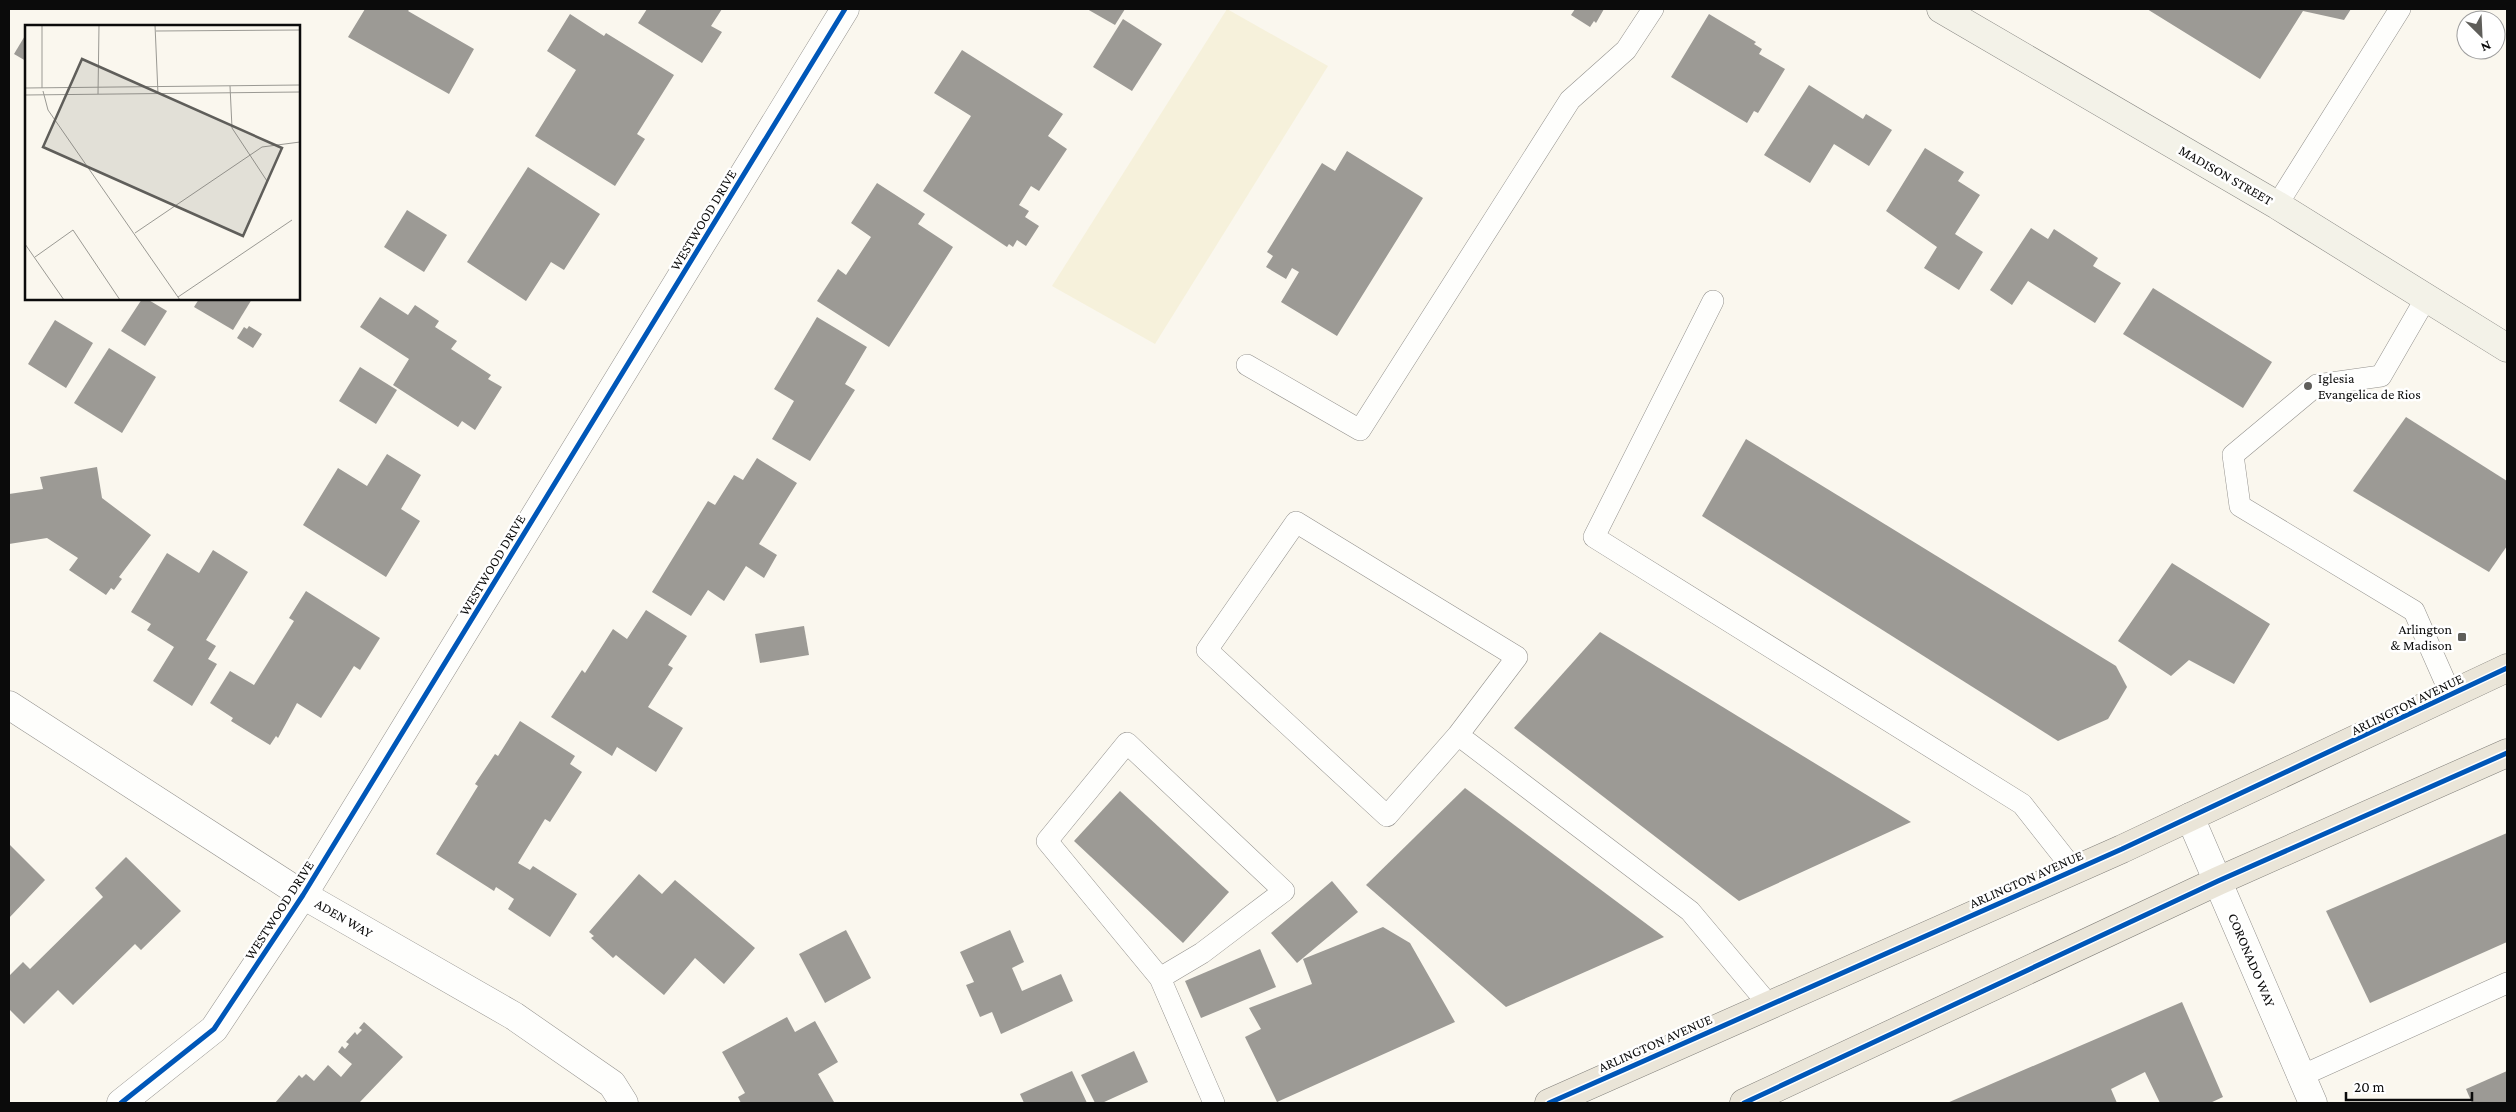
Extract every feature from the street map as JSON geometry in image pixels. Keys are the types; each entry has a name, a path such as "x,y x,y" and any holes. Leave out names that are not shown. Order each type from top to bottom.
{"main road":[{"name":"MADISON STREET","path":"1951,11 2277,205 2507,348"},
{"name":"ARLINGTON AVENUE","path":"1554,1102 2074,870 2507,668"},
{"path":"1744,1103 2218,881 2507,753"}],"street":[{"name":"WESTWOOD DRIVE","path":"121,1103 214,1029 303,895 845,9"},
{"name":"ADEN WAY","path":"9,705 303,895 514,1016 612,1084 624,1103"},
{"name":"CORONADO WAY","path":"2190,817 2313,1103"}],"lane":[{"path":"1247,365 1360,430 1570,100 1626,50 1653,9"},
{"path":"2277,205 2400,9"},
{"path":"2426,298 2381,376 2317,385 2233,455 2240,506 2414,611 2451,695"},
{"path":"1713,301 1594,536 2022,804 2074,870"},
{"path":"1296,522 1517,657 1458,734 1387,816 1207,650 1296,522"},
{"path":"1458,734 1690,911 1769,1005"},
{"path":"1160,978 1202,953 1284,891 1127,743 1048,841 1160,978 1214,1103"},
{"path":"2301,1076 2507,983"}],"shaded area":[{"path":"1227,9 1328,66 1155,344 1052,286"}],"building":[{"path":"365,9 410,9 408,11 474,49 449,94 348,37"},
{"path":"647,9 722,9 711,26 722,32 702,63 638,23"},
{"path":"1087,9 1125,9 1115,25"},
{"path":"1575,9 1604,9 1596,23 1594,21 1590,27 1571,15"},
{"path":"2147,9 2351,9 2344,20 2303,11 2260,79"},
{"path":"570,14 604,36 606,33 674,75 637,134 645,139 615,186 535,136 576,70 547,51"},
{"path":"1709,14 1756,42 1754,44 1762,49 1759,54 1785,69 1758,113 1754,111 1747,123 1671,77"},
{"path":"1123,19 1162,44 1132,91 1093,67"},
{"path":"25,36 25,60 14,54"},
{"path":"962,50 1063,114 1048,136 1067,149 1039,191 1031,186 1019,205 1029,211 1025,217 1039,226 1026,246 1017,240 1013,247 1009,244 1007,247 923,191 971,116 934,93"},
{"path":"1809,85 1863,119 1866,114 1892,130 1869,166 1834,144 1810,183 1764,155"},
{"path":"1925,148 1964,172 1958,181 1980,195 1955,234 1983,252 1959,290 1924,268 1937,247 1886,211"},
{"path":"1347,151 1423,198 1337,336 1281,302 1299,272 1292,268 1286,279 1266,267 1273,256 1267,252 1322,163 1335,171"},
{"path":"528,167 600,214 564,270 551,262 526,301 467,262"},
{"path":"877,183 925,214 918,224 953,247 889,347 817,301 838,269 846,275 871,237 851,223"},
{"path":"407,210 447,235 424,272 384,247"},
{"path":"2031,228 2048,239 2054,229 2098,258 2093,266 2121,283 2095,323 2028,281 2012,305 1990,290"},
{"path":"2153,288 2272,362 2243,408 2123,334"},
{"path":"380,297 408,315 415,305 439,321 435,327 457,341 451,349 491,375 488,379 502,387 475,430 462,421 458,427 393,385 409,359 360,327"},
{"path":"141,300 149,300 167,311 145,346 121,331"},
{"path":"198,300 251,300 233,330 194,307"},
{"path":"817,317 867,347 845,384 855,390 810,461 772,439 794,401 774,389"},
{"path":"55,320 93,343 66,388 28,364"},
{"path":"249,326 262,334 253,348 237,338 244,327 247,329"},
{"path":"109,348 156,377 122,433 74,403"},
{"path":"360,367 397,390 376,424 339,401"},
{"path":"2406,417 2507,481 2507,546 2489,572 2353,491"},
{"path":"1746,439 2116,666 2127,687 2108,719 2058,741 1702,516"},
{"path":"387,454 421,475 401,509 420,521 386,577 303,525 338,468 367,486"},
{"path":"757,458 797,483 759,544 777,555 764,578 746,566 724,601 708,590 691,616 652,592 708,501 715,505 734,475 743,480"},
{"path":"97,467 102,498 151,535 119,577 122,579 114,590 111,588 106,595 69,570 78,558 47,538 9,544 9,494 43,489 40,477"},
{"path":"213,550 248,572 206,640 216,646 208,659 217,664 192,706 153,681 174,647 147,630 151,624 131,612 167,553 199,573"},
{"path":"2172,563 2270,624 2234,684 2189,660 2171,676 2118,641"},
{"path":"306,591 380,638 360,670 354,666 321,718 297,703 278,738 276,736 270,745 231,721 233,718 210,703 230,671 254,685 294,621 289,618"},
{"path":"646,610 687,636 668,665 673,668 648,707 683,728 656,772 617,747 612,756 551,717 582,670 585,673 613,629 627,639"},
{"path":"804,626 809,655 760,663 755,634"},
{"path":"1600,632 1911,822 1739,901 1514,728"},
{"path":"520,721 575,756 570,764 582,772 550,822 545,819 518,863 530,870 533,866 577,894 550,937 508,909 514,899 496,887 494,891 436,854 478,786 475,784 495,754 498,756"},
{"path":"1465,788 1664,937 1506,1007 1366,885"},
{"path":"1120,791 1229,892 1183,943 1074,841"},
{"path":"2507,833 2507,942 2370,1003 2326,911"},
{"path":"9,844 45,880 9,918"},
{"path":"126,857 181,911 141,950 135,944 73,1005 58,990 24,1024 9,1009 9,976 23,962 30,969 103,897 95,888"},
{"path":"639,874 662,894 675,880 755,948 724,984 695,958 664,995 616,955 613,958 591,938 594,936 589,932"},
{"path":"1332,881 1358,912 1297,963 1271,933"},
{"path":"1383,927 1410,943 1455,1022 1277,1102 1245,1037 1261,1029 1249,1008 1312,984 1303,959"},
{"path":"846,930 871,978 825,1003 799,954"},
{"path":"1010,930 1024,962 1012,968 1022,991 1061,974 1073,1001 1001,1034 992,1012 980,1017 966,985 974,982 960,952"},
{"path":"1260,949 1276,987 1201,1018 1185,981"},
{"path":"2182,1002 2223,1097 2210,1103 2160,1103 2145,1072 2111,1089 2117,1103 1947,1103"},
{"path":"787,1017 795,1032 815,1021 838,1062 818,1074 834,1102 741,1103 738,1097 745,1093 722,1052"},
{"path":"364,1022 403,1057 359,1103 275,1103 299,1075 302,1078 306,1074 314,1081 328,1065 341,1077 352,1064 338,1052 342,1046 345,1049 349,1044 346,1042 355,1032 357,1035 362,1030 359,1028"},
{"path":"1134,1051 1148,1082 1102,1103 1095,1103 1081,1075"},
{"path":"1072,1071 1087,1103 1024,1103 1020,1094"},
{"path":"2507,1071 2507,1103 2472,1103 2466,1089"}],"cycle path":[{"path":"121,1103 214,1029 303,895 845,9"},
{"path":"1549,1103 2122,849 2507,668"},
{"path":"1744,1103 2218,881 2507,753"}],"place":[{"name":"Iglesia Evangelica de Rios","path":"2308,386"},
{"name":"Arlington & Madison","path":"2462,637"}]}
